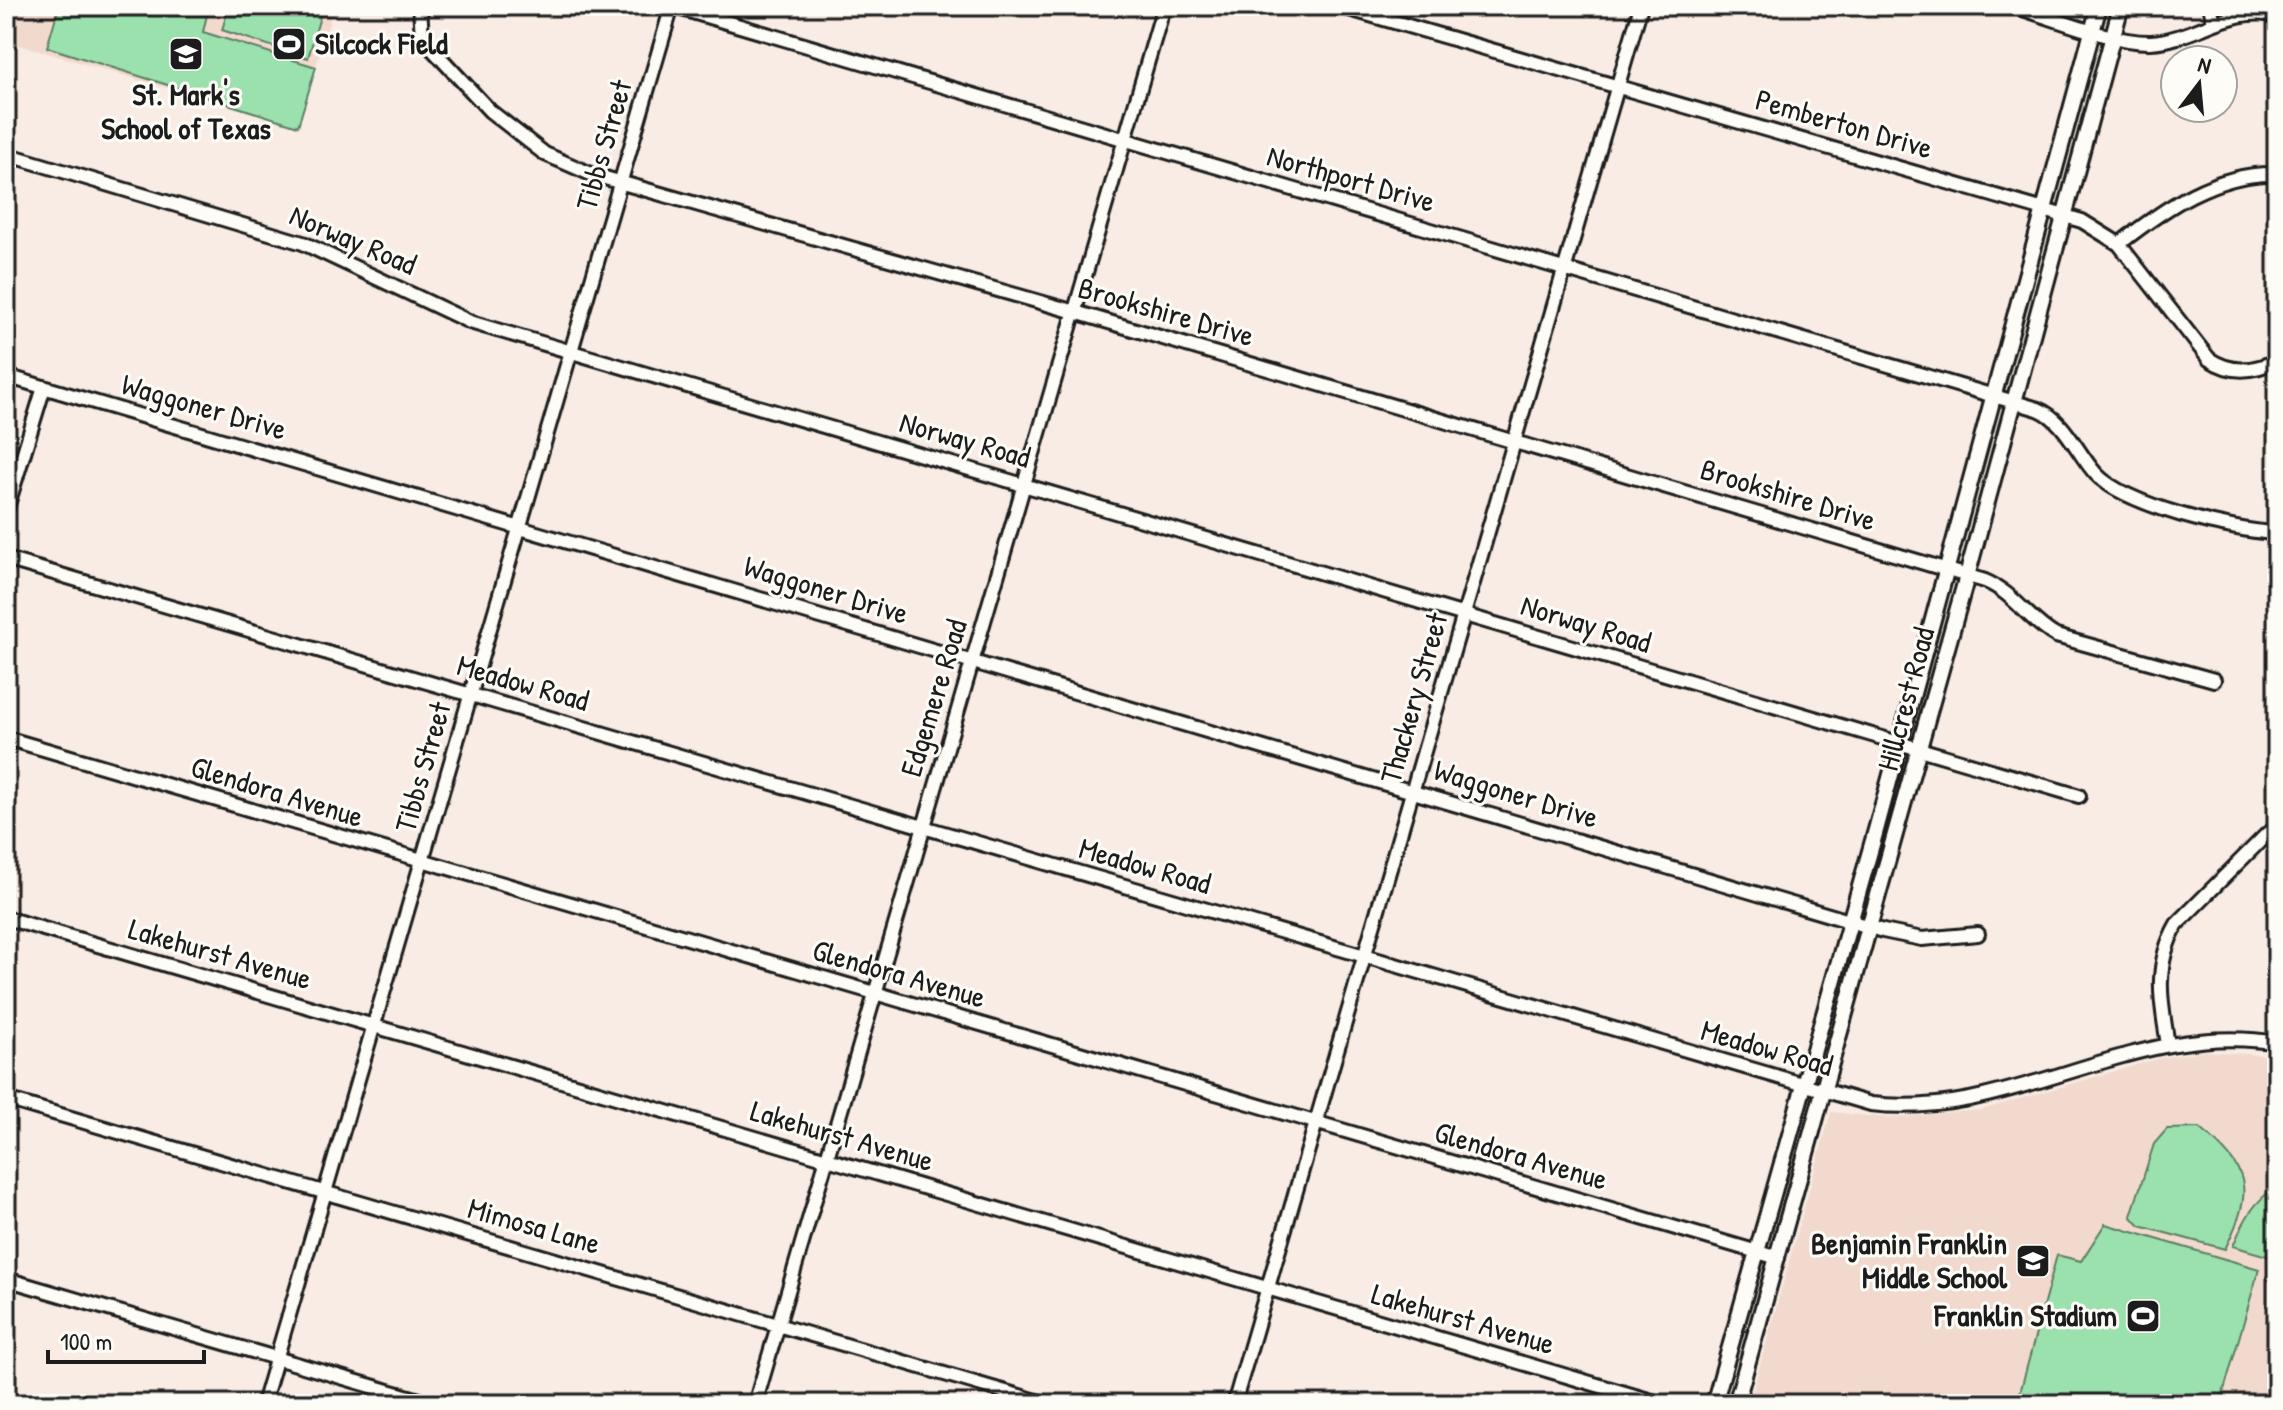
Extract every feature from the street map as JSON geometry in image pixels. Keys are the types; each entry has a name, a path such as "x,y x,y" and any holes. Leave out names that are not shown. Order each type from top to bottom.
{"main road":[{"name":"Hillcrest Road","path":"1736,1404 1824,1092 1899,743 2095,30 2099,6"},
{"name":"Hillcrest Road","path":"1714,1404 1804,1087 1919,749 2121,6"}],"street":[{"name":"Brookshire Drive","path":"420,6 422,38 490,111 545,154 620,182 1075,312 1946,569 2005,591 2035,622 2056,636 2214,680"},
{"name":"Tibbs Street","path":"263,1404 672,6"},
{"name":"Northport Drive","path":"672,6 2015,402"},
{"name":"Edgemere Road","path":"755,1404 1164,6"},
{"name":"Pemberton Drive","path":"1339,6 2066,215 2098,229 2119,244 2209,359 2224,367 2243,370 2277,360"},
{"name":"Thackery Street","path":"1234,1404 1641,6"},
{"path":"2013,6 2115,37 2153,42 2247,14 2277,16"},
{"path":"2210,6 2214,22"},
{"name":"Norway Road","path":"6,154 303,243 470,322 2079,796"},
{"path":"2119,244 2173,201 2247,176 2277,174"},
{"name":"Waggoner Drive","path":"6,376 1860,924 1922,939 1978,934"},
{"path":"6,511 44,387"},
{"path":"2015,402 2054,418 2095,473 2126,496 2243,530 2277,533"},
{"name":"Meadow Road","path":"6,559 1804,1087 1871,1104 1902,1107 1968,1101 2168,1044 2227,1038 2277,1043"},
{"name":"Glendora Avenue","path":"6,738 1778,1258"},
{"path":"2168,1044 2158,985 2168,938 2177,924 2267,834 2277,828"},
{"name":"Lakehurst Avenue","path":"6,918 1662,1404"},
{"name":"Mimosa Lane","path":"6,1099 1047,1404"},
{"path":"6,1279 433,1404"}],"shaded area":[{"name":"St. Mark's School of Texas","path":"6,6 334,6 298,126 6,41"},
{"name":"Benjamin Franklin Middle School","path":"2203,1051 2277,1056 2277,1404 1749,1404 1831,1112 1889,1118 1981,1110 2160,1058"}],"green space":[{"name":"St. Mark's School of Texas","path":"59,6 209,6 203,32 316,67 298,126 47,47"},
{"name":"Silcock Field","path":"229,6 323,6 308,58 222,30"},
{"path":"2200,1128 2229,1156 2242,1182 2241,1210 2225,1249 2140,1226 2131,1216 2154,1144 2167,1129"},
{"path":"2277,1186 2277,1259 2233,1246 2250,1212"},
{"name":"Franklin Stadium","path":"2105,1224 2259,1269 2220,1404 2017,1404 2057,1255 2081,1261"}],"place":[{"name":"Silcock Field","path":"289,44"},
{"name":"St. Mark's School of Texas","path":"186,54"},
{"name":"Benjamin Franklin Middle School","path":"2033,1261"},
{"name":"Franklin Stadium","path":"2143,1316"}]}
